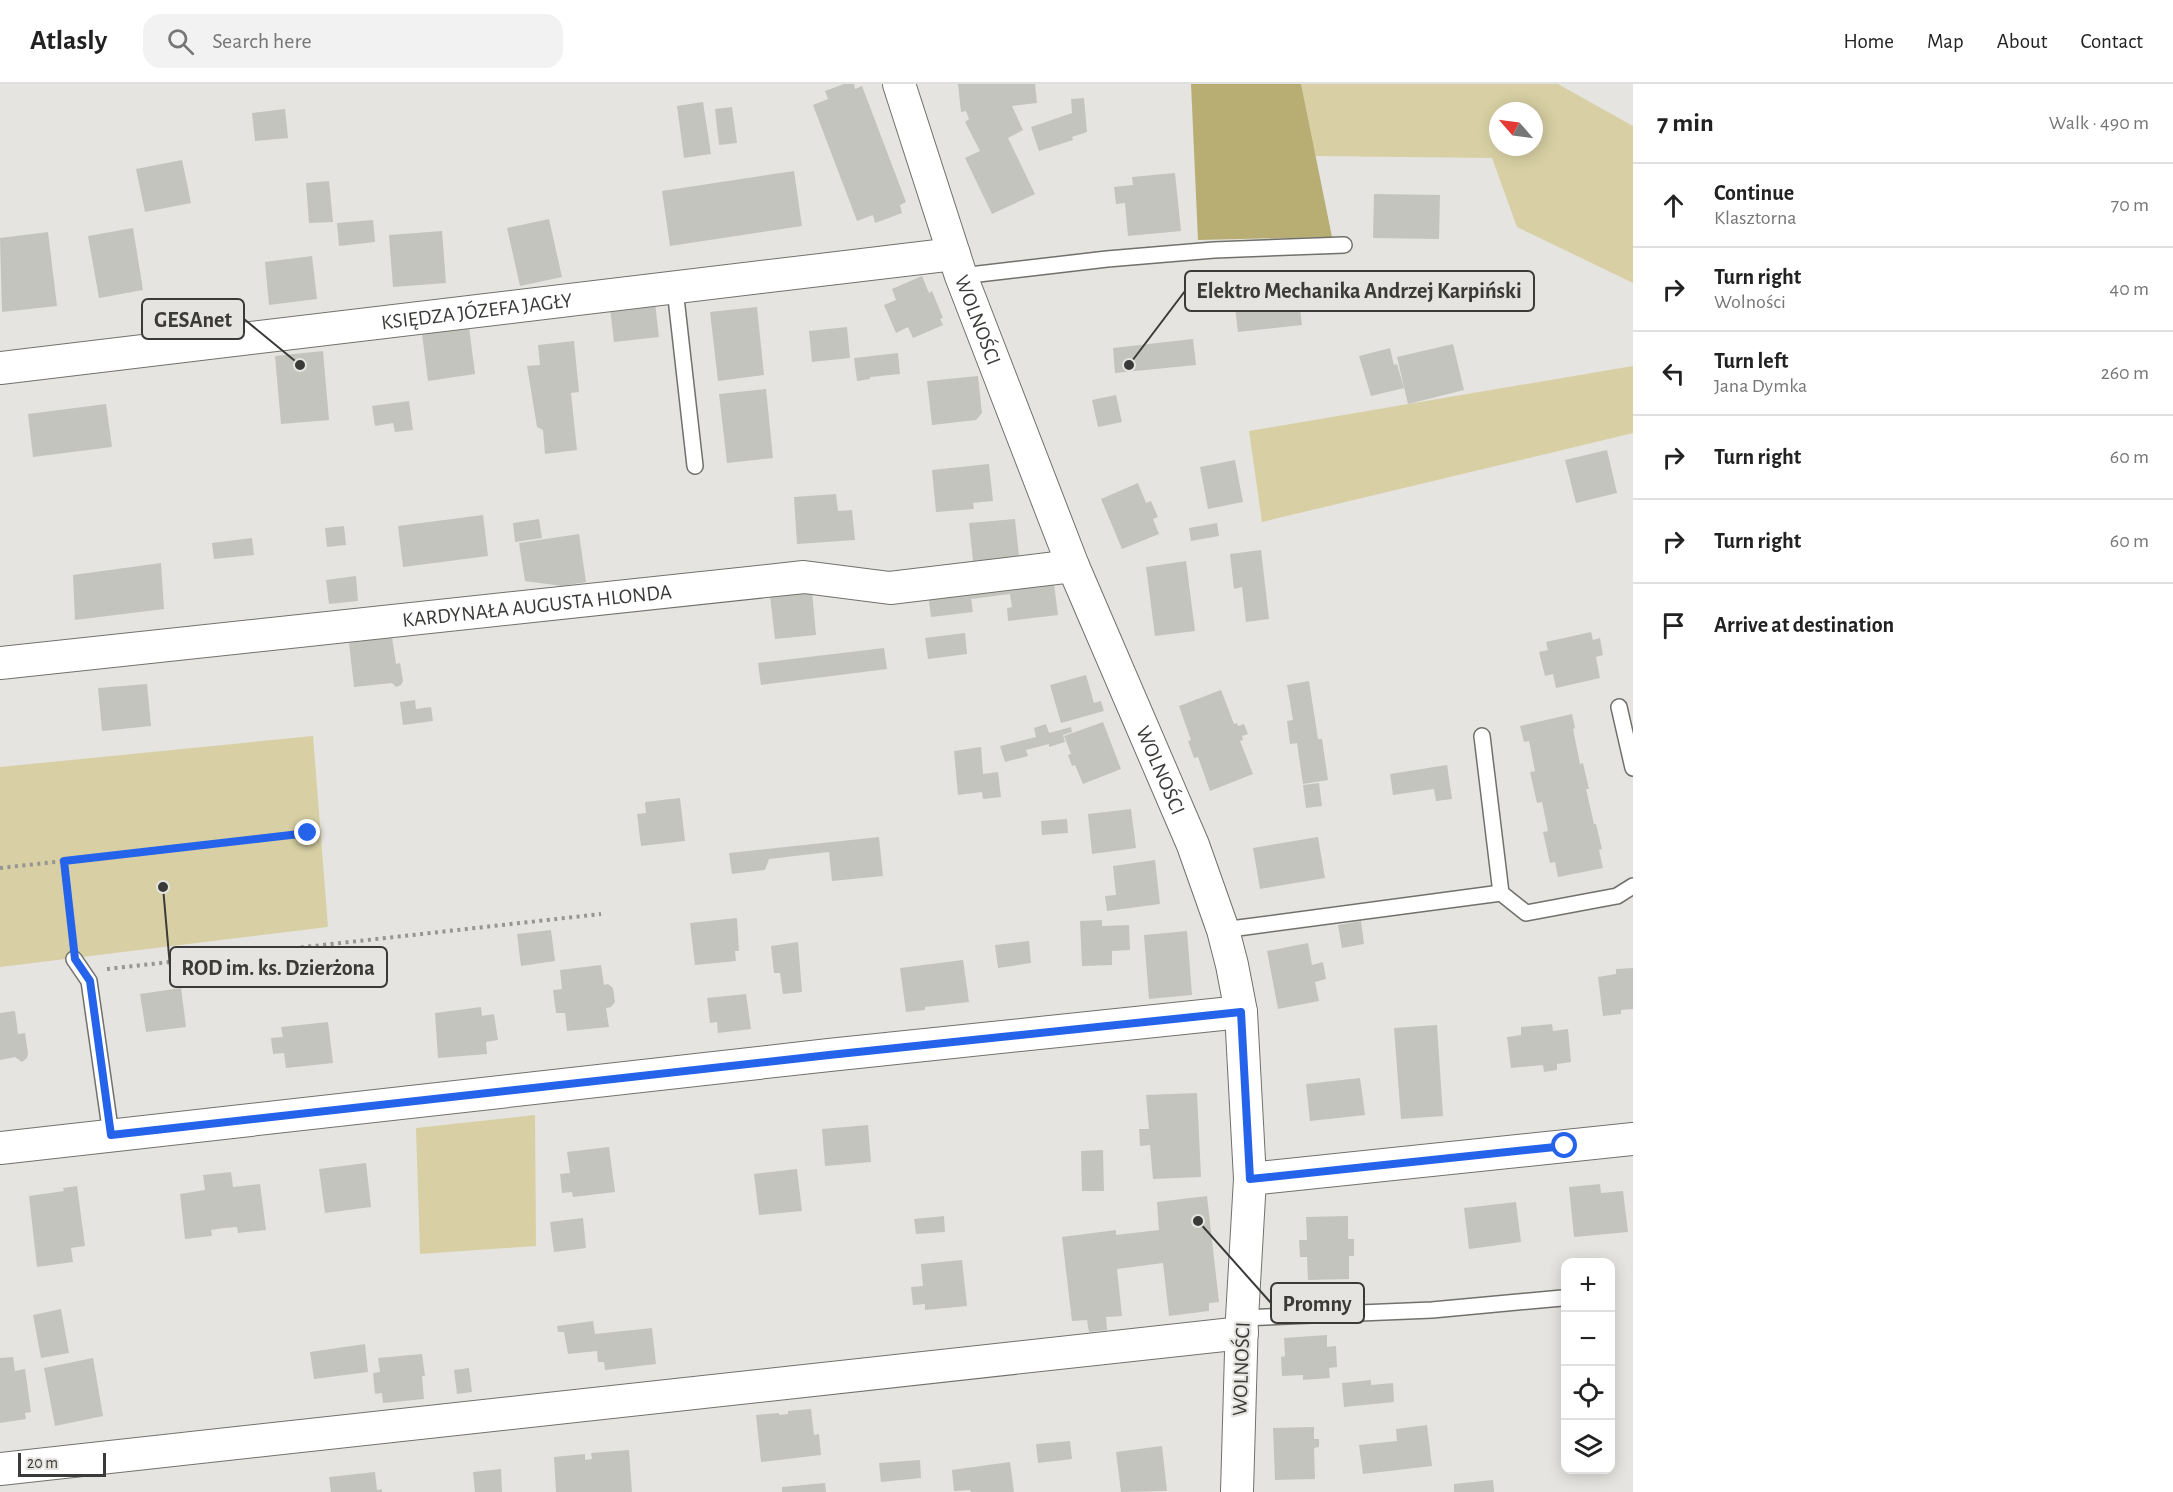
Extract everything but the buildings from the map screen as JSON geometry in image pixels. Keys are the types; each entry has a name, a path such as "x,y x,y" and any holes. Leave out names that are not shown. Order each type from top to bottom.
{"street":[{"name":"WOLNOŚCI","path":"899,84 958,265 1073,566 1193,845 1223,930 1232,965 1241,1012 1250,1179 1242,1325 1237,1492"},
{"name":"KSIĘDZA JÓZEFA JAGŁY","path":"0,368 675,289 958,265"},
{"name":"KARDYNAŁA AUGUSTA HLONDA","path":"0,663 804,577 890,588 1073,566"},
{"path":"0,1148 829,1055 1241,1012"},
{"path":"1250,1179 1633,1139"},
{"path":"0,1469 1242,1325"}],"lane":[{"path":"958,265 1344,245"},
{"path":"675,289 695,466"},
{"path":"1619,707 1633,768"},
{"path":"1482,736 1501,893 1526,913 1617,896 1633,886"},
{"path":"1223,930 1501,893"},
{"path":"75,959 90,981 111,1135"},
{"path":"1242,1325 1561,1298"}],"path":[{"path":"0,868 308,833"},
{"path":"64,861 75,959"},
{"path":"90,981 106,969 601,914"}],"shaded area":[{"path":"1191,84 1301,84 1332,237 1198,240"},
{"path":"1301,84 1558,84 1633,126 1633,283 1517,227 1492,158 1314,156"},
{"path":"1633,366 1633,433 1262,522 1249,431"},
{"path":"313,736 328,927 0,967 0,767"},
{"path":"535,1115 536,1246 420,1254 416,1128"}],"place":[{"name":"GESAnet","path":"300,365"},
{"name":"Elektro Mechanika Andrzej Karpiński","path":"1129,365"},
{"name":"ROD im. ks. Dzierżona","path":"163,887"},
{"name":"Promny","path":"1198,1221"}],"route":[{"path":"308,833 64,861 75,959 90,981 111,1135 829,1055 1241,1012 1250,1179 1565,1146"}]}
